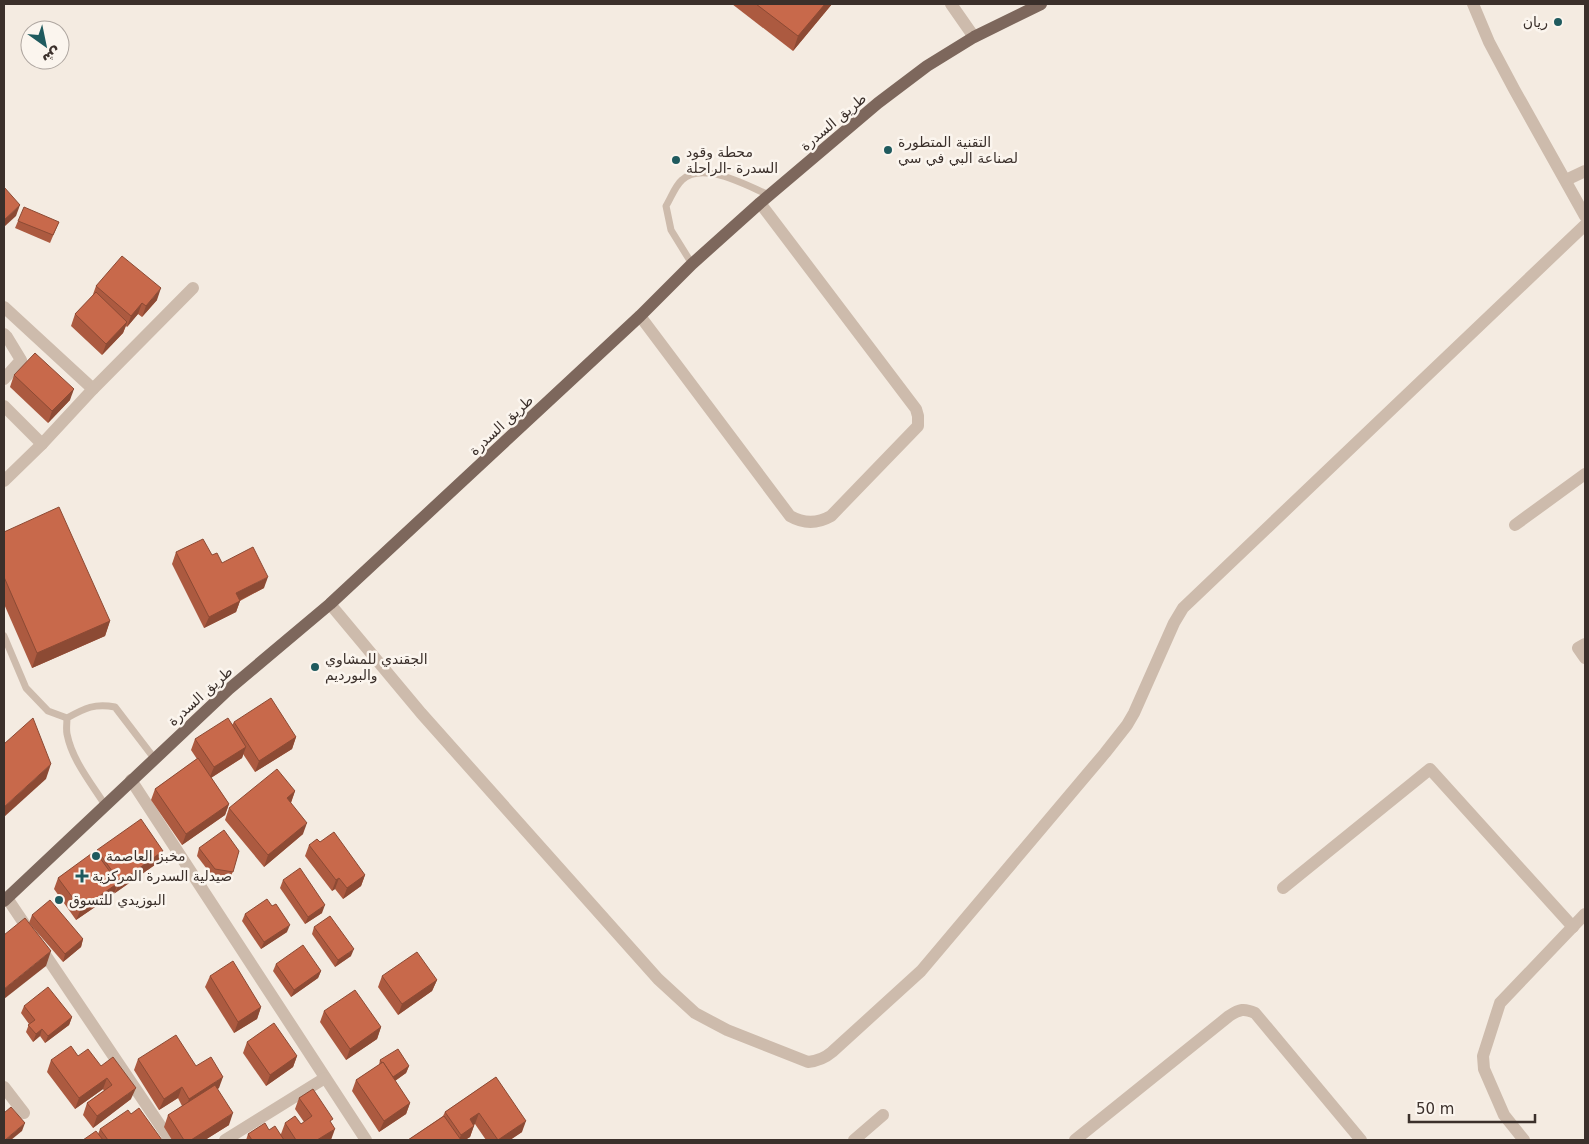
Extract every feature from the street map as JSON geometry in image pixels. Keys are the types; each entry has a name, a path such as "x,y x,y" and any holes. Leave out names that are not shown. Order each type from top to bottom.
{"main road":[{"name":"طريق السدرة","path":"5,899 229,689 330,604 640,316 692,264 764,199 878,103 927,66 974,37 1041,4"}],"street":[{"path":"950,4 974,37"},
{"path":"1473,4 1489,42 1585,216"},
{"path":"1566,180 1585,171"},
{"path":"640,316 790,516 799,521 814,522 831,516 918,426 918,416 916,409 764,199"},
{"path":"330,604 421,714 658,979 695,1013 727,1030 808,1062 815,1061 826,1057 832,1052 921,971 1105,753 1134,713 1174,623 1183,608 1585,226"},
{"path":"4,481 194,288"},
{"path":"4,307 93,389"},
{"path":"4,334 21,360 4,379"},
{"path":"4,406 42,444"},
{"path":"1516,525 1585,474"},
{"path":"1585,644 1578,648 1585,658"},
{"path":"1283,888 1430,769 1573,927"},
{"path":"131,780 366,1140"},
{"path":"5,899 170,1140"},
{"path":"1524,1140 1504,1115 1484,1069 1483,1056 1500,1004 1585,914"},
{"path":"1075,1140 1229,1016 1239,1010 1246,1009 1256,1013 1361,1140"},
{"path":"225,1140 325,1078"},
{"path":"4,1087 24,1112"},
{"path":"854,1140 883,1115"}],"lane":[{"path":"692,264 671,230 666,206 682,180 695,172 717,174 764,199"},
{"path":"4,636 26,688 48,711 67,718"},
{"path":"67,718 85,707 104,705 115,707 154,758"},
{"path":"67,718 67,733 72,748 81,768 105,805"}],"building":[{"path":"756,4 825,4 798,36"},
{"path":"4,187 20,205 4,220"},
{"path":"24,207 59,222 53,235 18,221"},
{"path":"122,256 161,288 146,306 142,303 131,316 96,286"},
{"path":"96,292 127,322 106,344 75,314"},
{"path":"35,353 74,389 52,411 14,375"},
{"path":"59,507 110,621 37,653 4,577 4,532"},
{"path":"203,539 212,555 217,553 222,563 253,547 268,577 236,593 240,601 209,617 176,552"},
{"path":"271,698 296,737 259,761 234,722"},
{"path":"33,718 51,764 4,807 4,744"},
{"path":"228,718 246,747 214,767 195,739"},
{"path":"198,758 229,804 186,834 155,789"},
{"path":"277,769 295,791 287,798 307,823 268,855 229,808"},
{"path":"141,819 163,851 120,882 97,850"},
{"path":"224,830 239,851 233,872 215,869 199,848"},
{"path":"334,832 365,875 347,888 339,878 336,880 309,845 317,839 320,842"},
{"path":"95,851 118,883 81,909 58,878"},
{"path":"300,868 325,905 308,917 283,880"},
{"path":"267,899 272,906 276,904 290,925 264,942 245,914"},
{"path":"50,900 83,939 65,954 32,915"},
{"path":"330,916 354,949 338,960 314,927"},
{"path":"25,918 51,951 4,989 4,935"},
{"path":"303,945 321,971 294,990 276,964"},
{"path":"417,952 437,980 402,1004 382,976"},
{"path":"233,961 261,1007 238,1022 210,976"},
{"path":"48,987 72,1017 48,1036 42,1029 36,1034 28,1025 35,1020 24,1006"},
{"path":"355,990 381,1027 350,1049 324,1011"},
{"path":"274,1023 297,1056 270,1075 247,1042"},
{"path":"176,1035 196,1066 211,1057 223,1077 189,1099 182,1087 164,1099 138,1059"},
{"path":"71,1046 78,1056 88,1049 101,1066 113,1057 136,1088 97,1116 87,1103 112,1085 107,1078 79,1098 51,1060"},
{"path":"398,1049 409,1066 393,1077 380,1060"},
{"path":"383,1062 410,1103 384,1121 356,1080"},
{"path":"496,1077 526,1121 498,1140 479,1113 470,1119 474,1126 461,1135 445,1112"},
{"path":"215,1085 233,1113 191,1140 184,1140 168,1115"},
{"path":"313,1089 333,1119 330,1121 335,1129 317,1140 296,1140 285,1123 295,1116 301,1124 312,1116 299,1098"},
{"path":"11,1107 25,1123 4,1140 4,1113"},
{"path":"139,1108 162,1140 108,1140 100,1129 128,1110 131,1114"},
{"path":"444,1116 461,1140 408,1140"},
{"path":"265,1123 269,1130 275,1126 284,1140 252,1140 248,1134"},
{"path":"96,1131 103,1140 83,1140"}],"place":[{"name":"ريان","path":"1558,22"},
{"name":"التقنية المتطورة لصناعة البي في سي","path":"888,150"},
{"name":"محطة وقود السدرة -الراحلة","path":"676,160"},
{"name":"الجقندي للمشاوي والبورديم","path":"315,667"},
{"name":"مخبز العاصمة","path":"96,856"},
{"name":"صيدلية السدرة المركزية","path":"82,876"},
{"name":"البوزيدي للتسوق","path":"59,900"}]}
